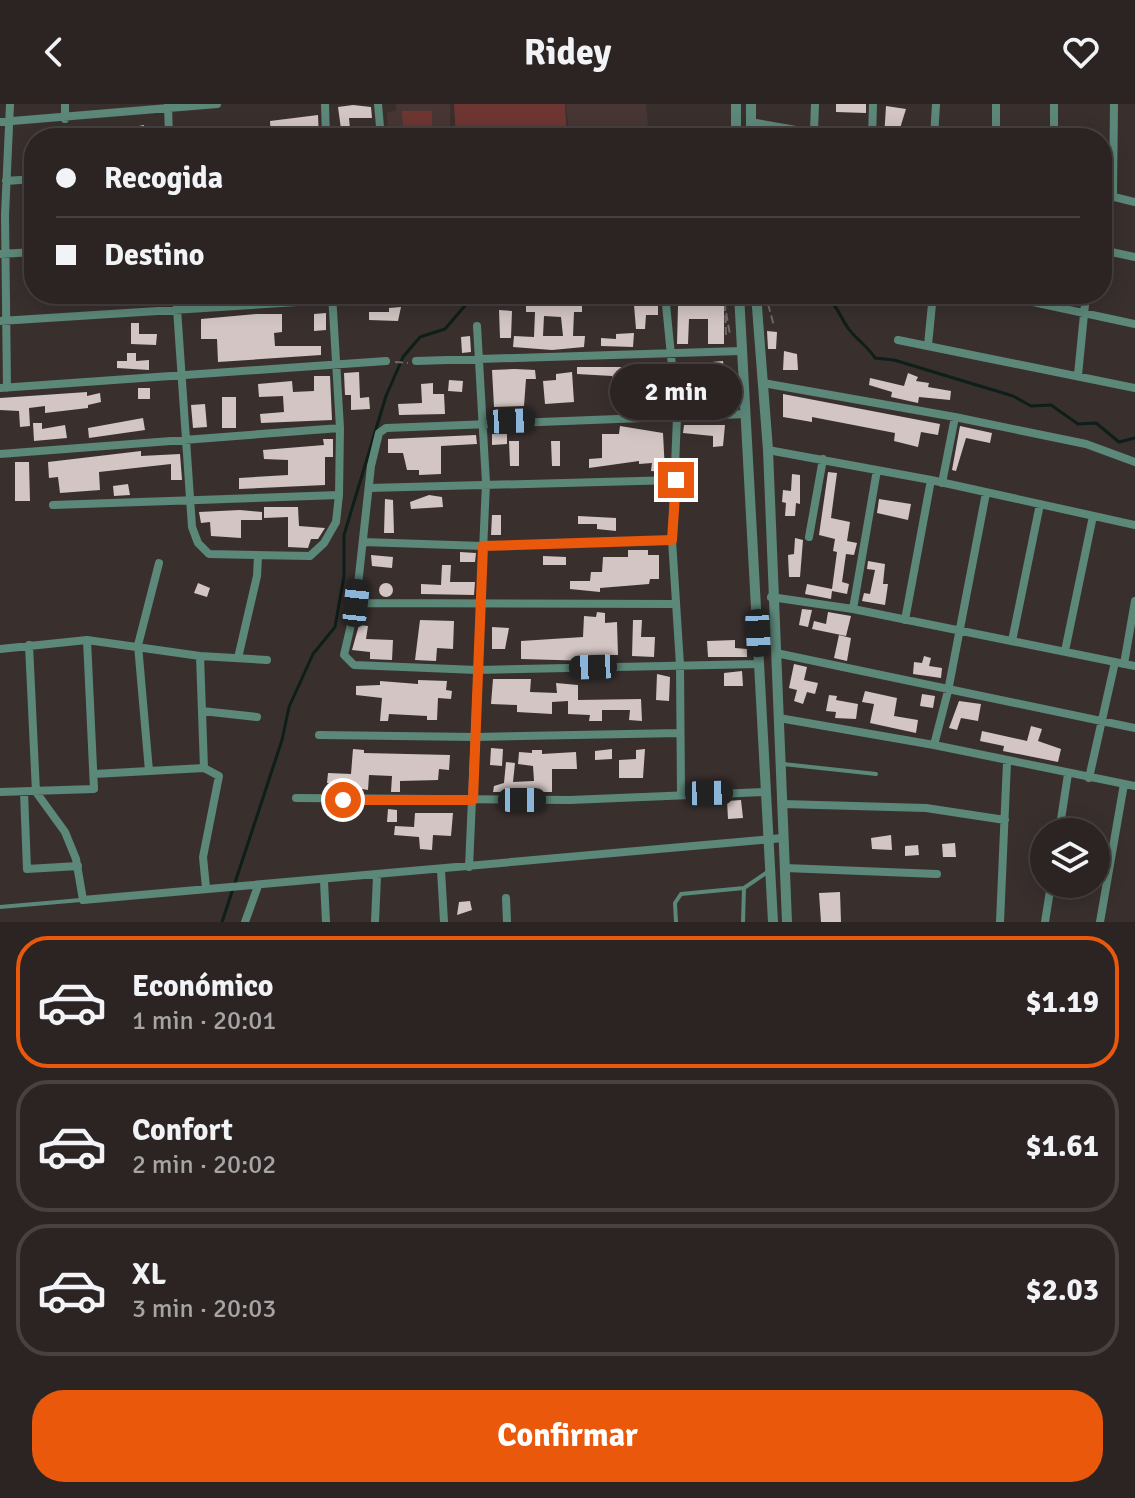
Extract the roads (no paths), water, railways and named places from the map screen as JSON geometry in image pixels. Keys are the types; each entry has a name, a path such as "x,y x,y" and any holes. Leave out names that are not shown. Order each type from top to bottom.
{"street":[{"path":"10,104 4,122 4,388 182,373 389,361"},
{"path":"65,104 65,119"},
{"path":"4,122 65,119 108,108 217,104"},
{"path":"325,104 326,128"},
{"path":"378,104 380,128"},
{"path":"736,104 736,128"},
{"path":"750,128 751,104"},
{"path":"814,128 815,104"},
{"path":"872,128 873,104"},
{"path":"935,128 936,104"},
{"path":"996,104 996,128"},
{"path":"1054,104 1054,128"},
{"path":"1114,104 1113,197 1135,202"},
{"path":"168,106 169,128"},
{"path":"750,122 793,128"},
{"path":"6,181 24,180"},
{"path":"1112,252 1135,257"},
{"path":"4,254 24,253"},
{"path":"177,304 192,527 202,549 209,554 258,556 310,556 324,543 336,522 340,428 333,304"},
{"path":"4,321 249,304"},
{"path":"666,304 677,417 672,540 680,665 681,794"},
{"path":"739,304 773,922"},
{"path":"757,304 768,450 771,597 787,922"},
{"path":"928,345 932,304"},
{"path":"1044,304 1135,324"},
{"path":"1078,375 1084,304"},
{"path":"469,867 486,483 477,326"},
{"path":"898,340 1135,388"},
{"path":"416,361 741,351"},
{"path":"763,383 1086,444 1135,462"},
{"path":"746,414 484,422 380,431 369,488 356,603 344,655 348,663 477,670 760,664"},
{"path":"942,483 955,417"},
{"path":"0,454 340,428"},
{"path":"768,450 931,480 1135,525"},
{"path":"809,537 823,459"},
{"path":"853,609 877,470"},
{"path":"369,488 676,480"},
{"path":"905,620 931,480"},
{"path":"934,745 948,691 986,493"},
{"path":"53,505 339,495"},
{"path":"1012,641 1040,504"},
{"path":"1065,651 1093,516"},
{"path":"363,542 483,546 672,540"},
{"path":"238,658 257,576 258,556"},
{"path":"149,771 138,645 159,563"},
{"path":"771,597 853,609 1135,666"},
{"path":"1089,778 1135,601"},
{"path":"356,603 674,604"},
{"path":"0,649 87,640 200,656 267,660"},
{"path":"0,792 92,790 94,774 87,640"},
{"path":"29,645 36,792 65,832 78,866 83,900 783,838"},
{"path":"776,653 1135,728"},
{"path":"200,656 204,768"},
{"path":"202,711 257,717"},
{"path":"779,718 934,745 1135,786"},
{"path":"319,735 476,737 680,733"},
{"path":"1000,922 1007,762"},
{"path":"94,774 204,768 219,776 203,857 206,888"},
{"path":"1061,818 1068,774"},
{"path":"1100,922 1124,784"},
{"path":"24,792 27,869 78,866"},
{"path":"296,798 570,800 765,792"},
{"path":"782,804 926,808 1005,820"},
{"path":"785,868 937,874"},
{"path":"441,870 444,922"},
{"path":"375,922 377,876"},
{"path":"324,881 326,922"},
{"path":"245,922 254,887"},
{"path":"506,898 507,922"},
{"path":"1045,922 1049,898"}],"lane":[{"path":"781,764 876,774"},
{"path":"676,922 675,903 681,894 744,888 771,870"},
{"path":"743,922 744,888"},
{"path":"0,907 83,900"}],"waterway":[{"path":"222,922 282,740 289,707 313,654 335,627 344,576 344,535 386,396 403,357 420,337 445,329 466,304"},
{"path":"833,304 852,333 875,358 894,360 1013,396 1031,406 1051,405 1078,424 1096,423 1119,442 1135,438"}]}
